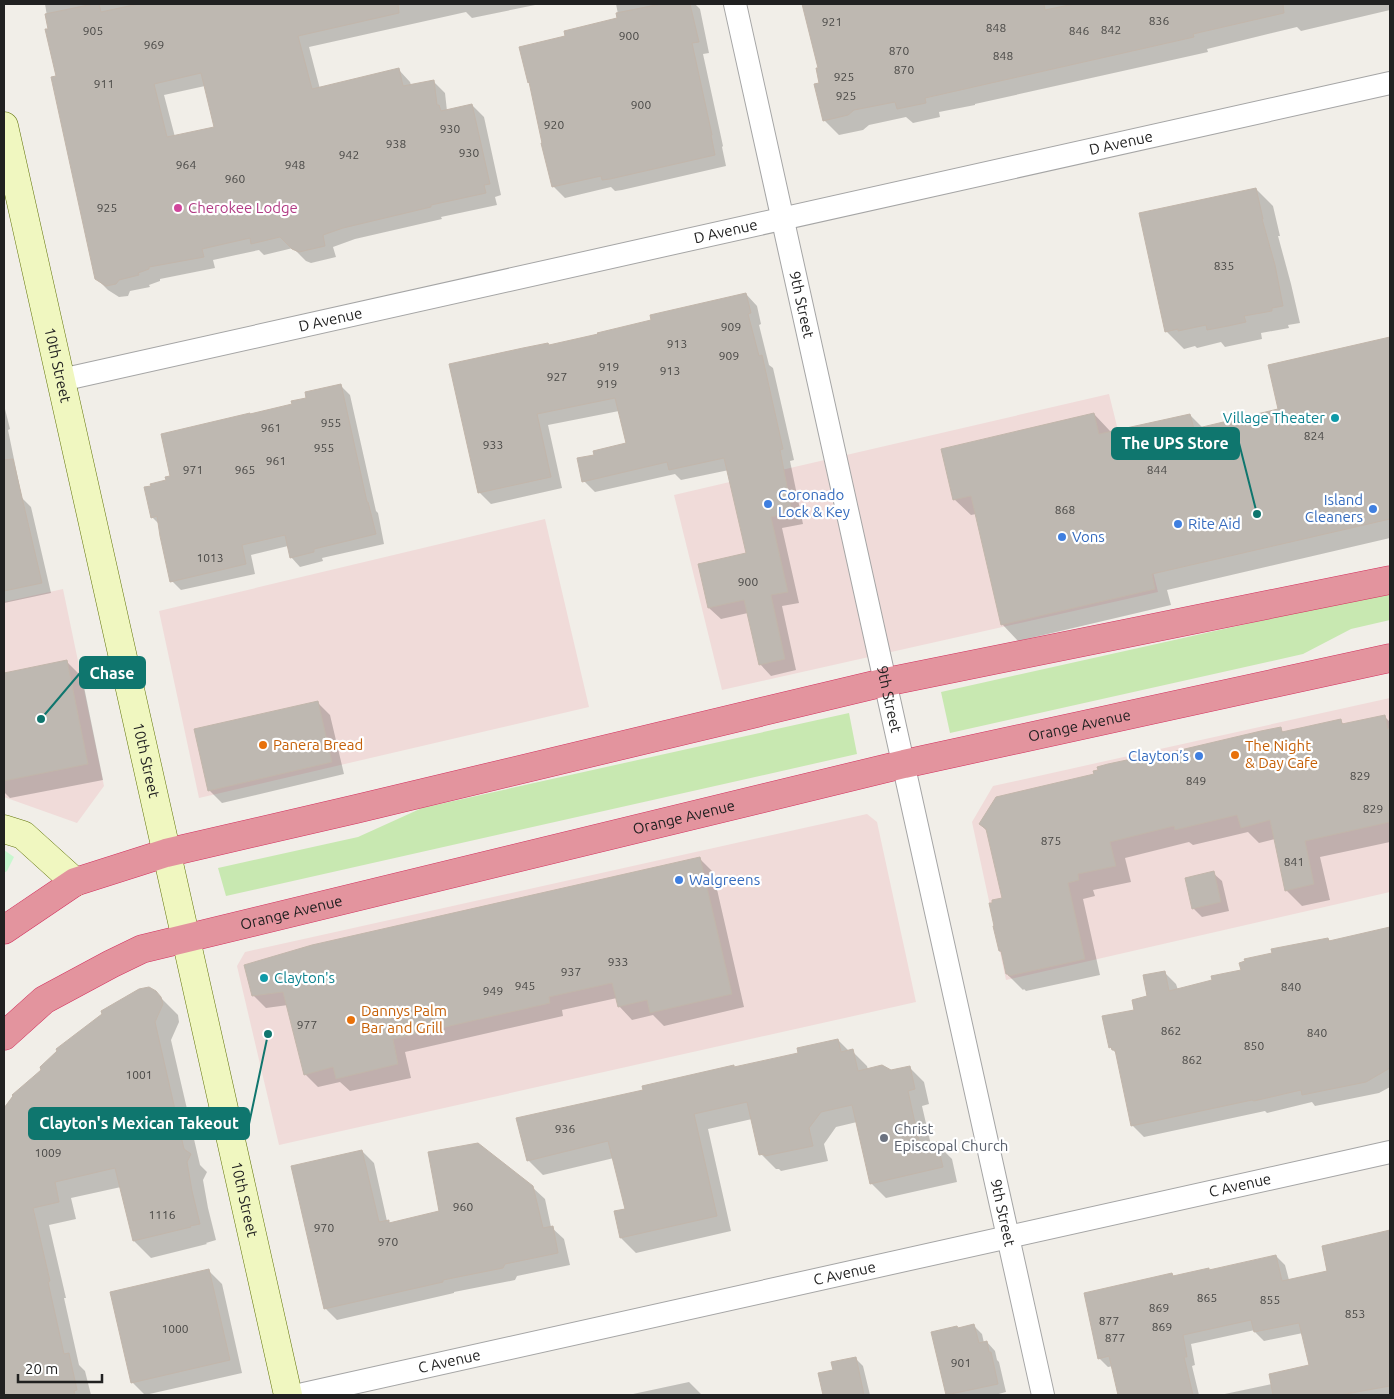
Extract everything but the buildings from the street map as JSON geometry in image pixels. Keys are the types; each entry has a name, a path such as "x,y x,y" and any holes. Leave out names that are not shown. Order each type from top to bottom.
{"highway":[{"path":"4,930 75,882 166,853 886,682 1390,580"},
{"name":"Orange Avenue","path":"4,1036 44,1000 142,949 904,764 1390,658"}],"street":[{"name":"9th Street","path":"735,4 1043,1395"},
{"name":"D Avenue","path":"61,380 1390,83"},
{"name":"10th Street","path":"4,126 288,1395"},
{"path":"4,828 23,835 75,882"},
{"name":"C Avenue","path":"299,1395 1390,1152"}],"shaded area":[{"path":"1109,394 1158,592 722,690 674,495"},
{"path":"545,519 589,707 199,798 159,611"},
{"path":"63,589 104,786 77,823 4,797 4,602"},
{"path":"1390,698 1390,892 1006,980 972,822 993,786"},
{"path":"867,814 877,822 916,1002 279,1145 237,966 245,952"}],"green space":[{"path":"1390,592 1390,620 1351,629 1303,654 950,733 941,692"},
{"path":"849,713 857,754 226,896 218,868 358,837 422,808"},
{"path":"4,850 14,857 4,873"}],"place":[{"name":"Cherokee Lodge","path":"178,208"},
{"name":"Village Theater","path":"1335,418"},
{"name":"Coronado Lock & Key","path":"768,504"},
{"name":"Island Cleaners","path":"1373,509"},
{"name":"The UPS Store","path":"1257,514"},
{"name":"Rite Aid","path":"1178,524"},
{"name":"Vons","path":"1062,537"},
{"name":"Chase","path":"41,719"},
{"name":"Panera Bread","path":"263,745"},
{"name":"The Night & Day Cafe","path":"1235,755"},
{"name":"Clayton’s","path":"1199,756"},
{"name":"Walgreens","path":"679,880"},
{"name":"Clayton's","path":"264,978"},
{"name":"Dannys Palm Bar and Grill","path":"351,1020"},
{"name":"Clayton's Mexican Takeout","path":"268,1034"},
{"name":"Christ Episcopal Church","path":"884,1138"}]}
